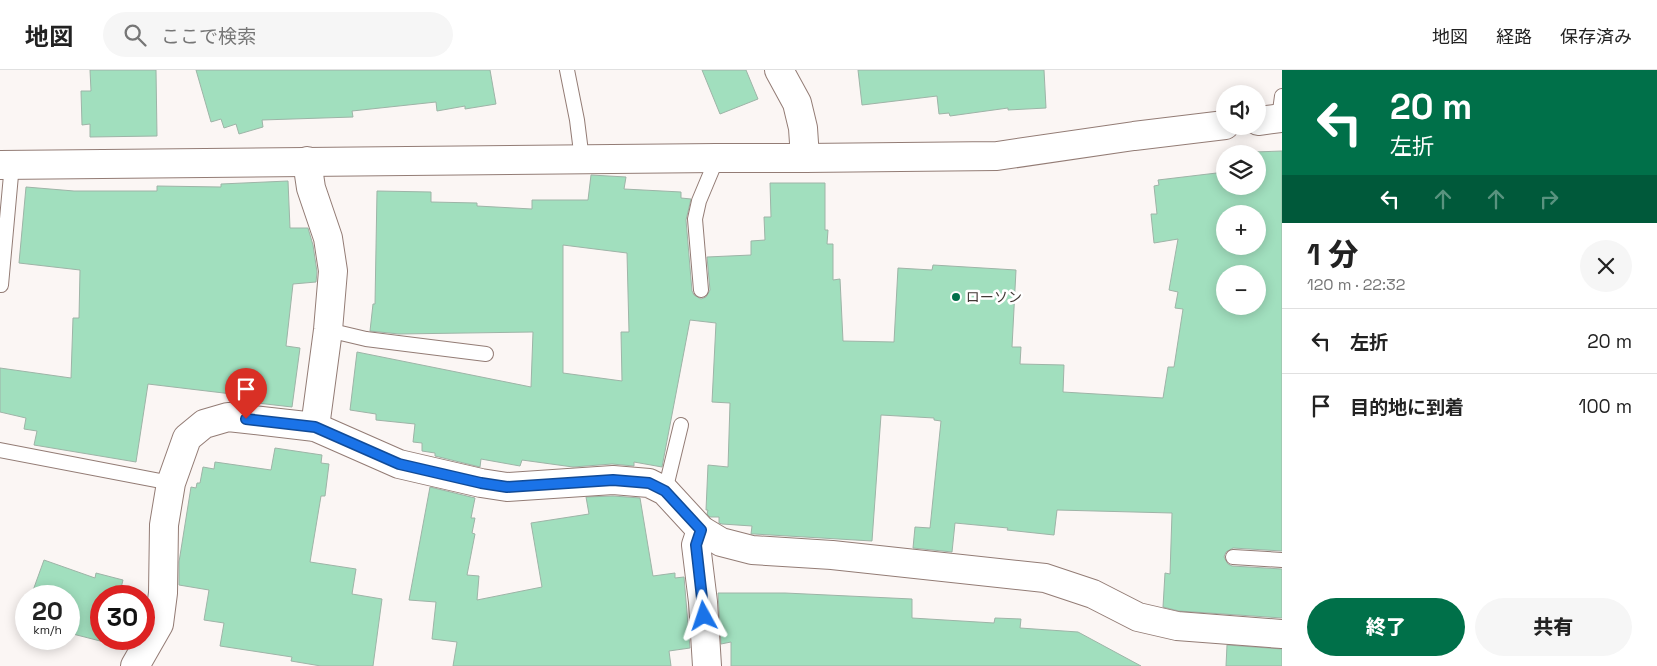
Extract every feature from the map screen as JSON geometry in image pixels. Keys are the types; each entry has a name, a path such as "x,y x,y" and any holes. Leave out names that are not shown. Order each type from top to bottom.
{"street":[{"path":"779,70 797,103 803,128 805,158"},
{"path":"6,165 998,156 1216,126"},
{"path":"307,161 311,188 328,238 333,271 328,330 315,427"},
{"path":"135,666 159,624 164,593 164,525 171,483 187,438 204,424 228,417 315,427 399,464 481,483 507,487 613,480 649,483 665,491 701,530 721,542 752,550 832,555 1045,578 1093,594 1138,617 1177,626 1282,634"},
{"path":"701,530 696,545 703,602 707,666"}],"lane":[{"path":"567,70 577,120 582,160"},
{"path":"701,290 695,219 699,201 717,158"},
{"path":"1,284 6,165"},
{"path":"328,330 366,339 486,354"},
{"path":"665,491 681,425"},
{"path":"0,450 171,483"},
{"path":"1233,557 1282,560"}],"building":[{"path":"90,70 156,70 157,136 90,137 90,124 82,125 81,91 91,91"},
{"path":"196,70 490,70 496,104 465,109 465,106 437,111 436,102 352,111 353,117 262,120 263,127 239,134 236,124 224,128 221,119 211,122"},
{"path":"702,70 746,70 758,99 720,114"},
{"path":"858,70 1044,70 1046,108 1008,110 1008,108 950,116 949,113 939,114 937,96 862,105"},
{"path":"1282,151 1282,551 1233,548 1226,552 1224,557 1228,564 1232,566 1282,569 1282,618 1179,611 1163,607 1165,573 1170,574 1172,513 1057,510 1054,535 955,523 952,552 913,548 915,527 930,528 941,421 934,420 934,418 881,415 872,541 751,534 752,526 719,523 719,517 710,517 707,514 708,510 706,510 708,465 728,467 730,403 712,402 716,323 690,320 662,467 634,462 634,466 612,464 573,467 522,460 520,466 481,459 480,467 435,456 435,453 422,451 422,443 413,442 415,424 376,420 376,414 350,410 357,352 531,387 533,332 399,334 370,331 373,304 375,304 377,191 431,192 431,202 477,203 477,206 532,209 532,200 588,200 591,175 626,177 624,189 681,192 681,198 691,199 686,220 692,291 694,295 701,299 706,297 710,290 707,257 751,255 751,241 765,240 764,217 771,217 770,183 825,183 825,230 828,230 827,244 833,244 833,280 840,279 843,341 894,342 898,268 932,270 933,265 1016,270 1012,347 1021,347 1020,364 1064,365 1063,392 1163,398 1168,367 1174,367 1183,309 1175,308 1178,292 1169,290 1178,239 1154,243 1151,214 1157,214 1154,186 1159,185 1158,180 1216,173 1216,195 1266,195 1266,152","holes":["563,245 627,253 629,332 621,332 622,381 563,373"]},
{"path":"288,181 290,228 308,228 317,272 316,282 293,284 286,346 300,348 292,407 231,400 232,394 148,384 136,462 34,445 37,431 24,429 26,418 0,412 0,368 71,378 73,318 79,318 80,270 19,263 26,187 74,191 157,191 157,186 221,187 221,184"},
{"path":"275,448 322,455 321,463 329,464 325,496 321,496 310,562 356,569 352,594 382,599 373,666 321,666 291,661 292,657 220,646 224,623 204,620 209,590 179,585 179,562 191,487 196,488 197,483 200,483 203,467 214,469 215,462 271,470"},
{"path":"430,487 475,498 471,518 475,518 472,533 475,534 467,575 479,576 477,600 542,587 531,523 589,514 586,497 640,498 653,576 675,573 675,578 684,577 690,648 669,651 671,666 453,666 457,642 432,639 436,602 409,600"},
{"path":"44,560 95,578 96,573 123,580 122,585 90,585 90,638 80,636 80,585 35,585"},
{"path":"718,593 785,593 912,599 912,618 994,623 995,618 1021,619 1020,628 1078,632 1141,666 731,666 731,642 721,644"},
{"path":"1227,645 1282,649 1282,666 1226,666"}],"place":[{"name":"ローソン","path":"956,297"}],"route":[{"path":"246,419 315,427 399,464 481,483 507,487 613,480 649,483 665,491 701,530 696,545 704,616"}]}
